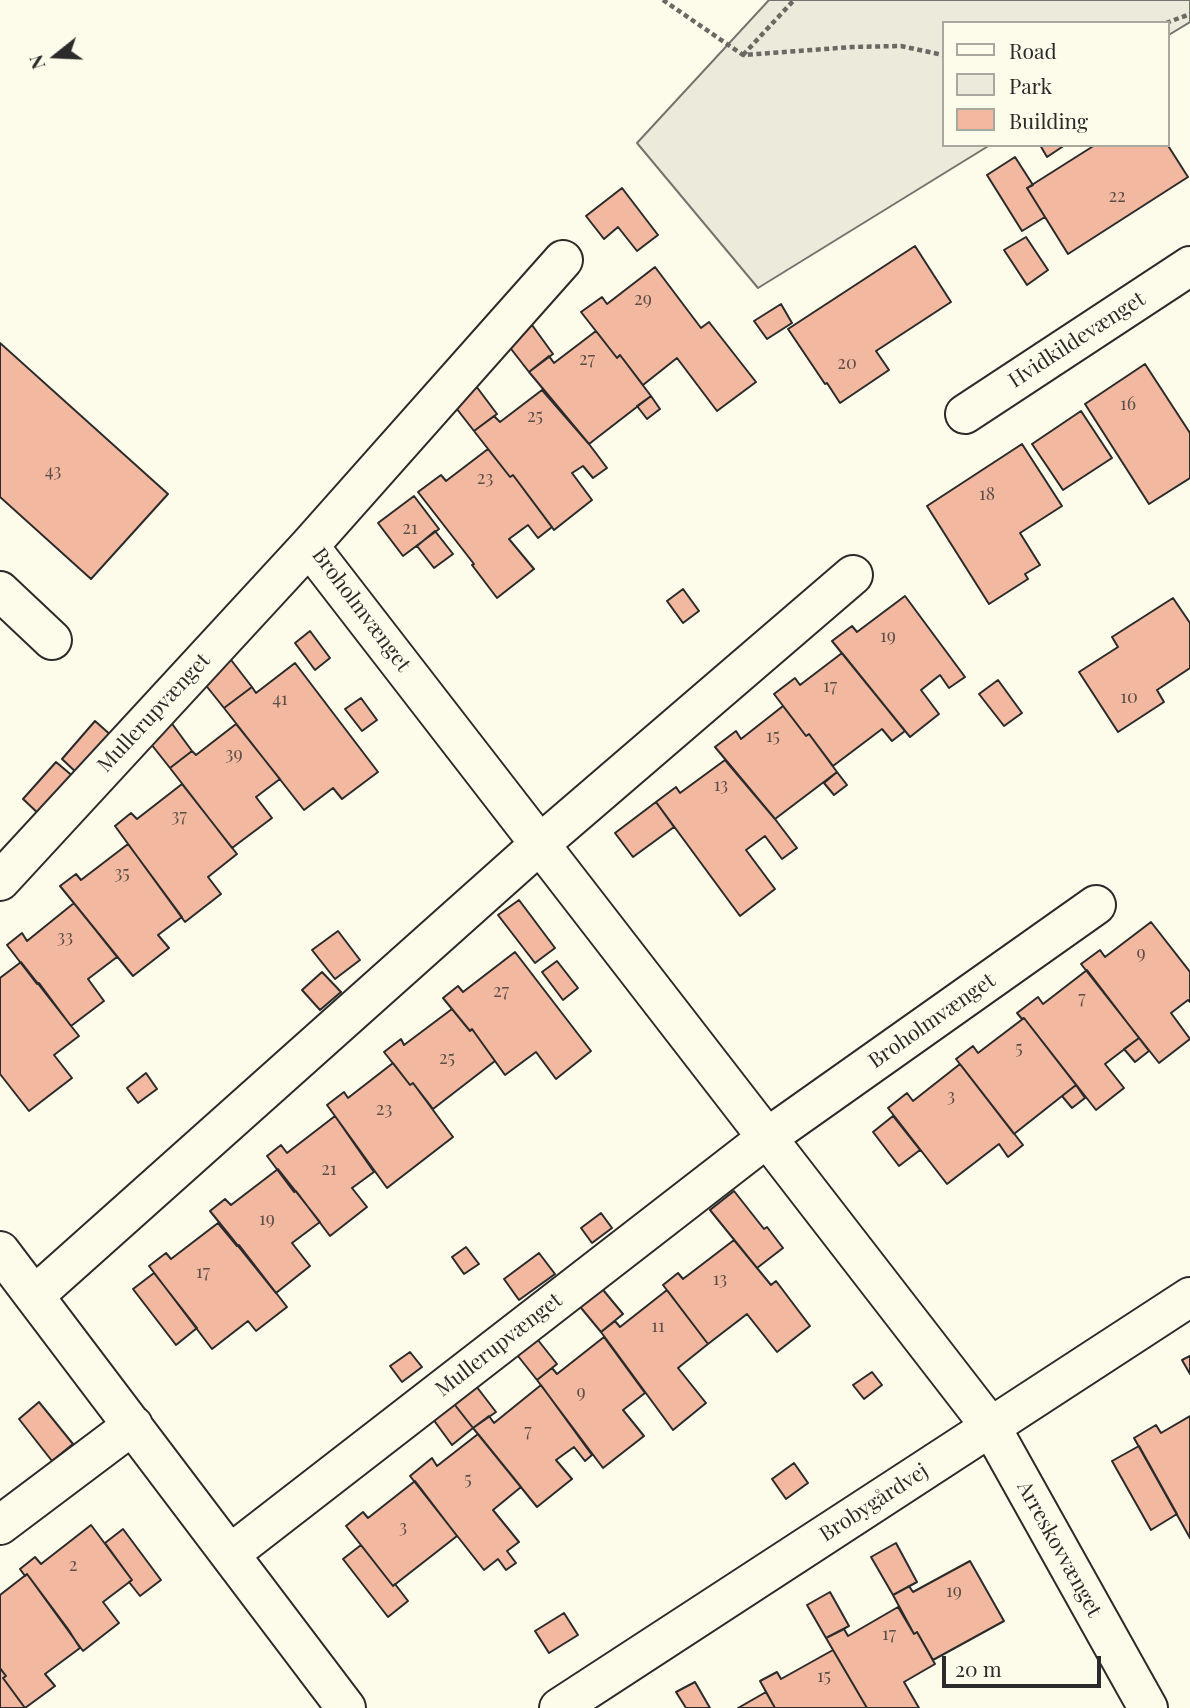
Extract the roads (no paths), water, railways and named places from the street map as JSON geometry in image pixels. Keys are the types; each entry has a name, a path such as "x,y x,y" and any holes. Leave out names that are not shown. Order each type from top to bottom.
{"street":[{"name":"Broholmvænget","path":"563,260 309,546 991,1427"},
{"name":"Hvidkildevænget","path":"965,414 1190,266"},
{"name":"Mullerupvænget","path":"0,881 309,546"},
{"path":"34,1296 540,844 853,575"},
{"path":"0,591 52,640"},
{"name":"Broholmvænget","path":"768,1137 1096,905"},
{"name":"Mullerupvænget","path":"230,1554 768,1137"},
{"path":"0,1251 346,1708"},
{"name":"Brobygårdvej","path":"559,1708 1190,1297"},
{"path":"0,1525 133,1425"},
{"name":"Arreskovvænget","path":"991,1427 1147,1708"}]}
